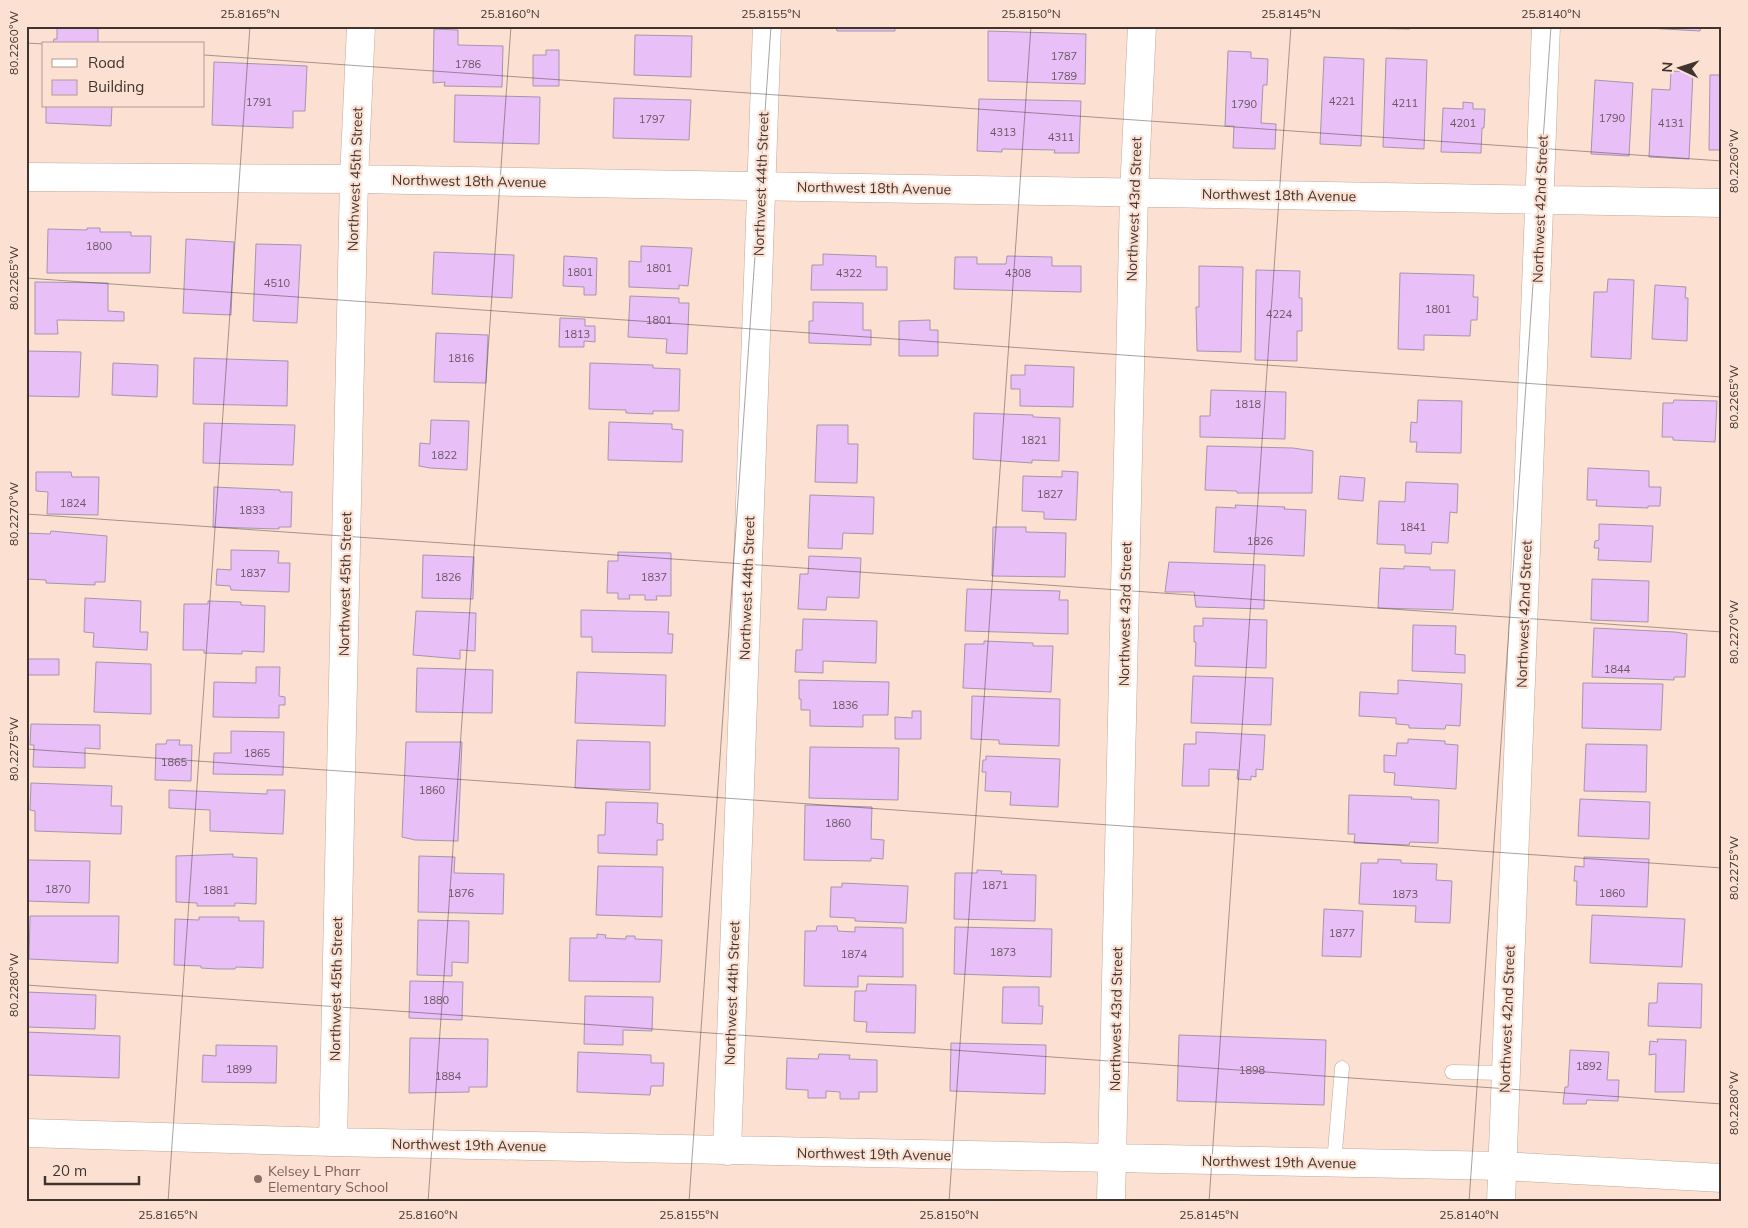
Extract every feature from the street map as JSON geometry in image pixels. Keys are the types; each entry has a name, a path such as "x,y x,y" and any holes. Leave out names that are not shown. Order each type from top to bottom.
{"street":[{"name":"Northwest 45th Street","path":"332,1142 354,179 361,26"},
{"name":"Northwest 44th Street","path":"727,1151 767,26"},
{"name":"Northwest 43rd Street","path":"1112,1202 1134,193 1142,26"},
{"name":"Northwest 42nd Street","path":"1501,1202 1546,26"},
{"name":"Northwest 18th Avenue","path":"26,177 354,179 1722,203"},
{"name":"Northwest 19th Avenue","path":"26,1133 727,1151 1502,1166 1722,1178"}],"lane":[{"path":"1334,1163 1342,1068"},
{"path":"1452,1072 1505,1073"}],"building":[{"path":"57,26 98,26 98,42 53,42 54,39 57,39"},
{"path":"825,26 895,26 895,31 837,31 836,27"},
{"path":"1357,26 1410,26 1410,29 1357,28"},
{"path":"1612,26 1701,26 1700,31"},
{"path":"434,29 458,30 458,45 503,46 502,87 444,86 445,82 433,83"},
{"path":"988,31 1086,34 1085,84 988,81"},
{"path":"635,35 692,36 691,77 634,75"},
{"path":"546,50 559,50 559,86 533,86 533,55 546,55"},
{"path":"1228,51 1251,52 1251,58 1268,59 1267,85 1263,85 1261,123 1276,124 1275,149 1233,148 1234,126 1225,126"},
{"path":"1324,57 1364,59 1361,146 1320,144"},
{"path":"1386,58 1427,60 1424,149 1383,147"},
{"path":"214,62 307,66 305,111 293,111 293,128 212,125"},
{"path":"1671,71 1693,72 1689,159 1649,157 1652,89 1670,90"},
{"path":"1710,75 1722,75 1722,150 1709,150"},
{"path":"1595,80 1633,83 1629,156 1591,154"},
{"path":"455,95 540,97 539,144 454,142"},
{"path":"614,98 691,100 689,140 613,138"},
{"path":"979,99 1081,101 1079,153 1054,153 1055,150 1002,149 1002,152 977,151"},
{"path":"1463,102 1473,103 1473,109 1485,109 1481,153 1441,152 1443,108 1463,109"},
{"path":"46,108 112,108 111,126 46,123"},
{"path":"87,228 100,228 100,232 131,232 131,236 151,236 150,273 47,273 48,229 87,230"},
{"path":"186,239 234,242 231,315 183,313"},
{"path":"256,244 301,245 297,323 253,321"},
{"path":"641,246 692,248 688,286 679,285 679,289 629,287 629,261 641,262"},
{"path":"434,252 514,255 512,298 432,294"},
{"path":"823,254 876,256 876,267 887,267 887,290 811,290 812,265 823,265"},
{"path":"564,256 597,258 596,295 584,295 584,287 563,286"},
{"path":"1007,256 1052,257 1052,266 1081,266 1081,292 954,289 955,257 977,257 977,264 1006,264"},
{"path":"1199,266 1243,267 1241,352 1197,351 1196,307 1199,307"},
{"path":"1256,270 1300,271 1299,298 1302,298 1302,331 1297,331 1297,361 1255,360"},
{"path":"1400,273 1474,275 1473,297 1478,297 1477,320 1471,320 1470,336 1424,335 1424,350 1398,349"},
{"path":"1608,279 1634,280 1631,359 1591,357 1594,292 1607,292"},
{"path":"35,282 108,283 108,311 124,312 124,321 57,320 58,334 35,334"},
{"path":"1655,285 1686,287 1685,298 1688,298 1687,341 1652,339"},
{"path":"630,296 679,298 679,303 689,303 687,354 666,353 667,339 628,337"},
{"path":"813,302 863,303 863,330 871,330 871,345 809,343 809,321 813,321"},
{"path":"560,318 585,319 585,326 595,326 595,342 584,341 584,347 559,347"},
{"path":"930,320 930,330 938,330 938,356 899,356 899,321"},
{"path":"436,333 488,335 486,383 434,382"},
{"path":"26,351 81,352 79,397 26,396"},
{"path":"194,358 288,361 287,406 193,404"},
{"path":"113,363 158,365 157,397 112,395"},
{"path":"590,363 653,365 653,368 680,369 679,411 653,411 653,414 626,413 626,410 589,409"},
{"path":"1025,365 1074,367 1073,407 1020,406 1020,389 1011,389 1011,375 1025,375"},
{"path":"1211,390 1286,392 1285,439 1200,437 1200,416 1210,416"},
{"path":"1418,400 1462,401 1461,453 1416,452 1417,442 1410,442 1411,422 1417,423"},
{"path":"1674,400 1717,401 1715,442 1673,440 1673,437 1662,437 1663,403 1673,403"},
{"path":"974,413 1060,418 1059,461 1032,460 1032,463 973,459"},
{"path":"431,420 469,421 467,470 419,466 420,443 430,444"},
{"path":"609,422 672,424 672,429 683,430 682,462 608,460"},
{"path":"204,423 295,425 293,465 203,463"},
{"path":"817,425 848,425 848,444 858,444 857,483 815,482"},
{"path":"1207,446 1293,448 1313,451 1312,493 1237,493 1237,491 1205,490"},
{"path":"1588,468 1649,471 1649,487 1661,487 1660,506 1648,506 1648,508 1596,506 1597,500 1587,500"},
{"path":"1062,471 1078,472 1076,520 1044,519 1044,512 1022,511 1023,476 1062,477"},
{"path":"36,472 71,472 72,477 99,477 98,515 47,514 48,492 36,491"},
{"path":"1340,476 1365,478 1363,501 1338,499"},
{"path":"1406,482 1458,484 1457,513 1450,512 1448,543 1432,542 1431,554 1405,553 1405,545 1377,544 1379,501 1405,502"},
{"path":"214,487 292,492 291,527 279,527 279,529 213,527"},
{"path":"810,495 874,497 873,534 843,533 842,549 808,548"},
{"path":"1235,505 1285,507 1284,509 1306,510 1304,556 1214,552 1216,507 1236,508"},
{"path":"1599,524 1653,526 1651,562 1598,560 1599,548 1594,548 1595,541 1599,540"},
{"path":"993,527 1026,527 1026,532 1066,533 1065,577 992,576"},
{"path":"51,531 107,536 105,582 95,582 95,585 46,583 46,580 26,579 26,533 50,534"},
{"path":"231,550 279,551 278,563 290,563 289,592 231,590 230,586 216,585 217,569 231,570"},
{"path":"618,552 671,553 671,596 656,596 657,600 645,600 645,595 629,595 630,599 618,599 618,593 607,593 608,561 618,561"},
{"path":"423,555 474,557 473,599 422,598"},
{"path":"809,556 861,558 859,598 827,597 826,610 798,609 800,574 808,574"},
{"path":"1169,562 1265,565 1264,609 1196,607 1194,592 1165,592"},
{"path":"1404,566 1430,567 1430,570 1455,570 1453,610 1378,608 1380,568 1404,569"},
{"path":"1592,579 1649,581 1648,622 1591,620"},
{"path":"967,589 1060,591 1059,600 1068,600 1068,634 965,631"},
{"path":"85,598 141,601 140,632 148,632 147,650 93,647 94,633 84,632"},
{"path":"208,601 241,602 241,605 265,606 264,652 242,651 242,654 204,653 204,650 183,650 184,604 208,604"},
{"path":"581,610 669,612 668,634 673,634 672,653 592,652 592,637 581,637"},
{"path":"416,611 476,613 475,651 460,650 460,659 413,655"},
{"path":"1203,618 1267,620 1266,668 1195,666 1196,642 1194,642 1194,626 1203,626"},
{"path":"803,619 877,621 876,663 823,661 823,673 795,672 796,650 802,650"},
{"path":"1413,625 1456,626 1455,654 1465,655 1465,673 1412,671"},
{"path":"1594,628 1687,634 1685,677 1674,677 1674,680 1592,677"},
{"path":"984,641 1033,643 1033,646 1053,646 1051,692 963,688 965,644 984,644"},
{"path":"26,659 59,659 59,675 26,675"},
{"path":"96,662 151,664 151,714 94,712"},
{"path":"256,667 280,667 279,696 285,697 285,705 279,705 279,718 213,717 214,682 256,683"},
{"path":"417,668 493,670 492,713 416,712"},
{"path":"577,672 666,675 665,726 575,723"},
{"path":"1193,676 1273,678 1271,725 1191,723"},
{"path":"799,680 889,682 888,715 863,715 863,727 810,726 810,710 801,710"},
{"path":"1398,680 1462,684 1460,726 1446,725 1445,729 1409,728 1409,725 1396,724 1396,718 1359,716 1360,692 1398,694"},
{"path":"1583,683 1663,684 1661,730 1582,728"},
{"path":"972,696 1060,699 1059,746 999,744 999,740 971,739"},
{"path":"912,711 921,711 921,739 895,739 895,717 912,718"},
{"path":"31,724 100,725 100,749 85,748 85,768 33,767 34,745 30,745"},
{"path":"231,731 284,732 283,775 213,774 214,753 231,753"},
{"path":"1196,732 1265,735 1263,770 1256,769 1256,777 1251,776 1251,780 1237,779 1238,770 1209,769 1209,786 1182,786 1184,744 1196,744"},
{"path":"1408,739 1445,741 1445,744 1458,745 1456,789 1394,785 1395,773 1384,772 1384,755 1396,756 1397,743 1408,743"},
{"path":"167,740 180,740 179,745 192,745 191,781 155,780 156,744 166,744"},
{"path":"577,740 650,742 650,790 575,788"},
{"path":"406,742 462,742 458,841 415,840 402,837"},
{"path":"1586,744 1647,745 1646,792 1584,791"},
{"path":"810,747 899,748 898,800 809,798"},
{"path":"986,756 1060,759 1058,807 1010,805 1011,792 985,791 986,772 982,772 983,760 986,760"},
{"path":"31,783 112,786 111,806 122,806 121,834 35,831 35,811 30,810"},
{"path":"169,790 267,794 267,790 285,790 283,834 210,831 210,810 169,808"},
{"path":"1349,795 1439,800 1438,843 1410,842 1409,845 1354,843 1355,834 1348,834"},
{"path":"1580,799 1650,802 1649,839 1578,836"},
{"path":"606,802 658,803 657,823 663,824 663,840 657,840 657,855 598,853 598,835 605,835"},
{"path":"805,805 872,807 871,839 884,840 883,859 871,858 871,861 804,860"},
{"path":"233,854 233,857 257,858 256,904 235,903 235,906 197,906 197,903 176,902 176,856"},
{"path":"419,856 455,857 454,873 504,874 503,914 418,912"},
{"path":"1584,857 1649,859 1647,907 1576,905 1577,881 1574,881 1575,866 1584,867"},
{"path":"1378,859 1401,860 1401,863 1437,864 1436,880 1452,881 1450,923 1415,922 1416,906 1359,904 1361,863 1378,863"},
{"path":"28,860 90,861 89,903 26,901"},
{"path":"598,866 663,867 662,917 596,915"},
{"path":"977,870 1002,871 1001,874 1036,875 1035,921 954,919 955,873 977,873"},
{"path":"842,883 908,886 906,923 855,921 855,918 830,917 831,887 842,887"},
{"path":"1324,909 1363,911 1361,957 1322,956"},
{"path":"1592,915 1685,919 1682,967 1590,963"},
{"path":"30,916 119,916 118,963 29,959"},
{"path":"199,917 239,917 239,921 264,921 263,968 236,967 235,969 218,969 174,965 175,919 199,920"},
{"path":"418,920 469,921 468,963 452,962 452,976 417,975"},
{"path":"817,926 837,926 838,931 855,932 855,927 903,928 903,977 858,976 858,987 804,986 805,931 816,931"},
{"path":"955,927 1052,929 1051,977 954,974"},
{"path":"597,934 606,935 605,938 626,939 626,936 635,936 635,939 662,940 660,982 569,981 570,938 597,938"},
{"path":"410,981 463,982 462,1020 409,1018"},
{"path":"1658,983 1702,984 1701,1028 1648,1026 1649,1003 1657,1003"},
{"path":"867,984 916,985 915,1033 866,1032 867,1022 854,1021 855,991 866,991"},
{"path":"1003,987 1039,987 1039,1006 1043,1006 1042,1024 1002,1023"},
{"path":"26,992 96,995 95,1029 26,1027"},
{"path":"585,996 653,997 652,1031 623,1030 623,1045 584,1044"},
{"path":"26,1032 120,1036 119,1078 26,1075"},
{"path":"1179,1035 1326,1040 1324,1105 1177,1101"},
{"path":"410,1038 488,1039 487,1087 469,1087 469,1092 409,1093"},
{"path":"1657,1039 1686,1040 1684,1092 1655,1092 1656,1054 1649,1055 1650,1041 1658,1042"},
{"path":"951,1043 1046,1045 1045,1094 950,1091"},
{"path":"216,1045 277,1046 276,1083 202,1082 203,1055 216,1056"},
{"path":"1570,1050 1609,1052 1607,1080 1619,1080 1618,1101 1587,1100 1586,1104 1563,1104 1565,1087 1568,1087"},
{"path":"578,1052 651,1055 651,1063 664,1063 663,1086 651,1086 650,1095 577,1092"},
{"path":"819,1054 850,1055 849,1059 877,1060 877,1092 859,1092 859,1099 840,1099 840,1092 826,1091 826,1098 808,1098 808,1090 786,1089 787,1058 818,1059"}],"place":[{"name":"Kelsey L Pharr Elementary School","path":"258,1179"}]}
